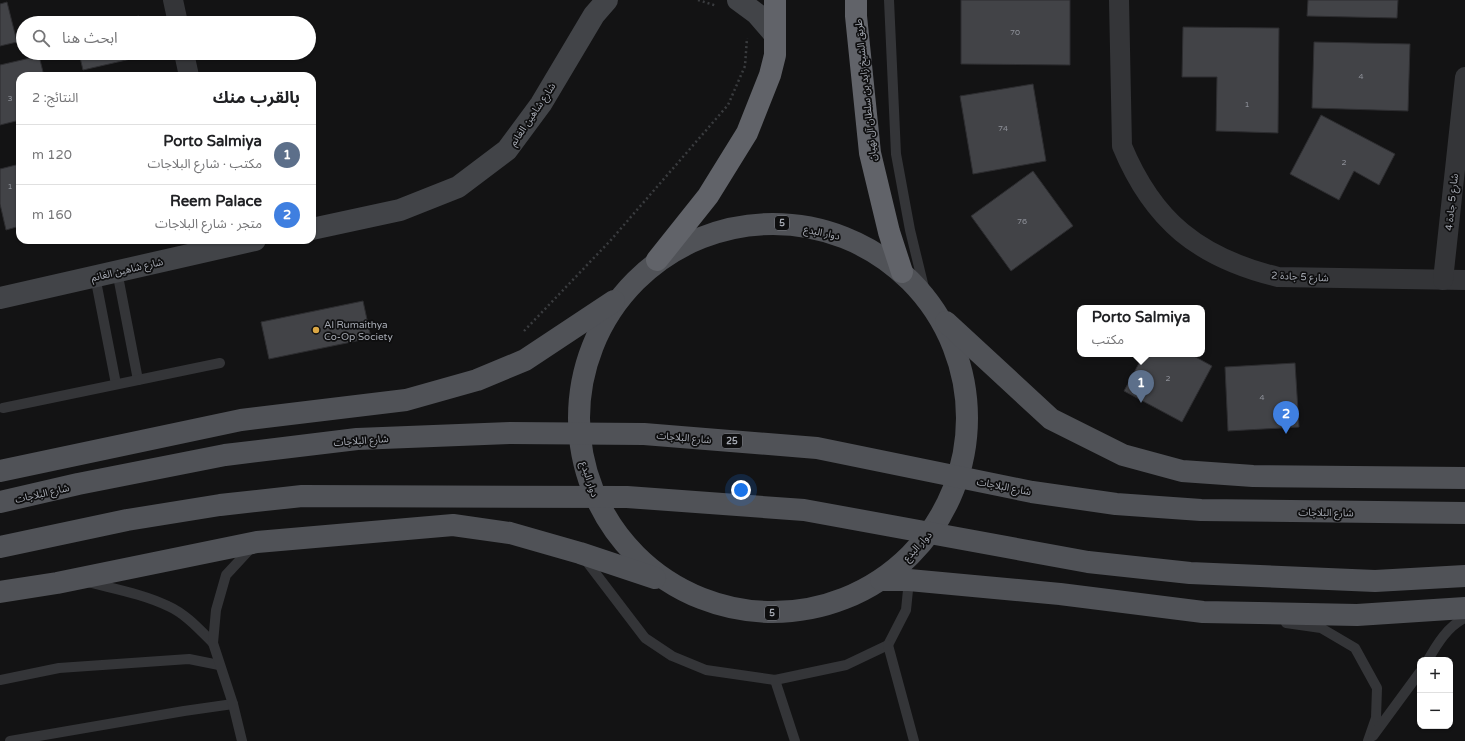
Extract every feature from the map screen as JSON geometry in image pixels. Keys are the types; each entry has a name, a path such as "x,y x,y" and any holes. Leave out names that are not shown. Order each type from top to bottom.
{"highway":[{"name":"5","path":"657,260 708,196 747,132 770,75 774,55 774,0"},
{"name":"طريق الشيخ زايد بن سلطان آل نهيان","path":"856,0 856,16 870,153 889,232 902,272"}],"main road":[{"name":"دوار البدع","path":"782,223 846,237 902,272 932,307 957,356 966,400 965,446 954,490 932,531 910,555 881,580 865,590 824,607 780,613 735,610 693,596 662,580 642,562 618,536 592,492 579,442 580,391 593,342 619,298 637,278 657,260 716,231 782,223"},
{"path":"0,471 241,420 406,400 477,380 525,360 619,298"},
{"path":"932,307 1052,419 1123,455 1182,472 1253,476 1465,478"},
{"name":"شارع البلاجات","path":"0,502 78,484 225,455 357,439 510,433 644,434 817,448 1032,492 1116,504 1201,510 1465,513"},
{"path":"0,547 127,520 220,505 302,496 627,496 804,510 1088,562 1190,573 1375,581 1465,576"},
{"path":"0,592 57,583 257,542 453,525 510,533 580,553 662,580"},
{"path":"881,580 909,580 1060,594 1203,612 1357,616 1465,608"}],"street":[{"path":"173,0 176,16"},
{"name":"شارع شاهين الغانم","path":"316,228 400,210 458,187 507,150 541,104 594,15 607,0"},
{"name":"شارع 5 جادة 2","path":"1119,0 1122,146 1142,187 1156,206 1183,233 1210,252 1231,263 1254,272 1278,277 1465,280"},
{"path":"729,3 757,14 775,35"},
{"path":"186,60 188,72"},
{"name":"شارع 5 جادة 4","path":"1443,280 1465,77"},
{"name":"شارع شاهين الغانم","path":"0,298 117,271 220,244"}],"lane":[{"path":"889,0 896,154 910,230 932,307"},
{"path":"117,271 138,380"},
{"path":"96,276 116,384"},
{"path":"3,408 220,363"},
{"path":"242,741 233,704 213,643 216,610 226,575 257,542"},
{"path":"580,553 645,638 672,656 706,670 775,680 846,665 888,645 906,610 909,580"},
{"path":"57,583 87,582 140,595 169,606 193,623 213,643"},
{"path":"1203,612 1321,628 1355,648 1377,688 1376,718 1369,741"},
{"path":"1430,657 1439,641 1457,622 1465,618"},
{"path":"888,645 914,741"},
{"path":"0,680 59,668 189,659 219,665"},
{"path":"1369,741 1417,676"},
{"path":"775,680 794,741"},
{"path":"10,741 233,704"}],"path":[{"path":"698,0 729,3"},
{"path":"525,360 514,342 610,241 728,105 745,66 748,37"}],"building":[{"path":"961,0 1070,0 1070,65 961,64"},
{"path":"1308,0 1398,0 1397,18 1307,16"},
{"path":"7,2 16,42 0,46 0,4"},
{"path":"1183,27 1279,28 1278,133 1216,131 1217,77 1182,77"},
{"path":"1314,42 1410,44 1408,111 1312,108"},
{"path":"22,60 40,60 43,72 16,72 16,121 0,125 0,65"},
{"path":"81,60 126,60 83,70"},
{"path":"1033,84 1046,161 973,174 960,96"},
{"path":"1321,115 1395,154 1379,185 1354,171 1339,200 1290,174"},
{"path":"16,165 16,227 6,230 0,204 0,169"},
{"path":"1033,171 1073,226 1011,271 971,216"},
{"name":"Al Rumaithya Co-Op Society","path":"363,301 371,338 269,359 261,322"},
{"path":"1142,357 1196,357 1212,366 1182,422 1124,391"},
{"path":"1295,363 1299,427 1228,431 1225,367"}],"place":[{"name":"Al Rumaithya Co-Op Society","path":"316,330"},
{"name":"Porto Salmiya","path":"1141,403"},
{"name":"Reem Palace","path":"1286,434"}]}
